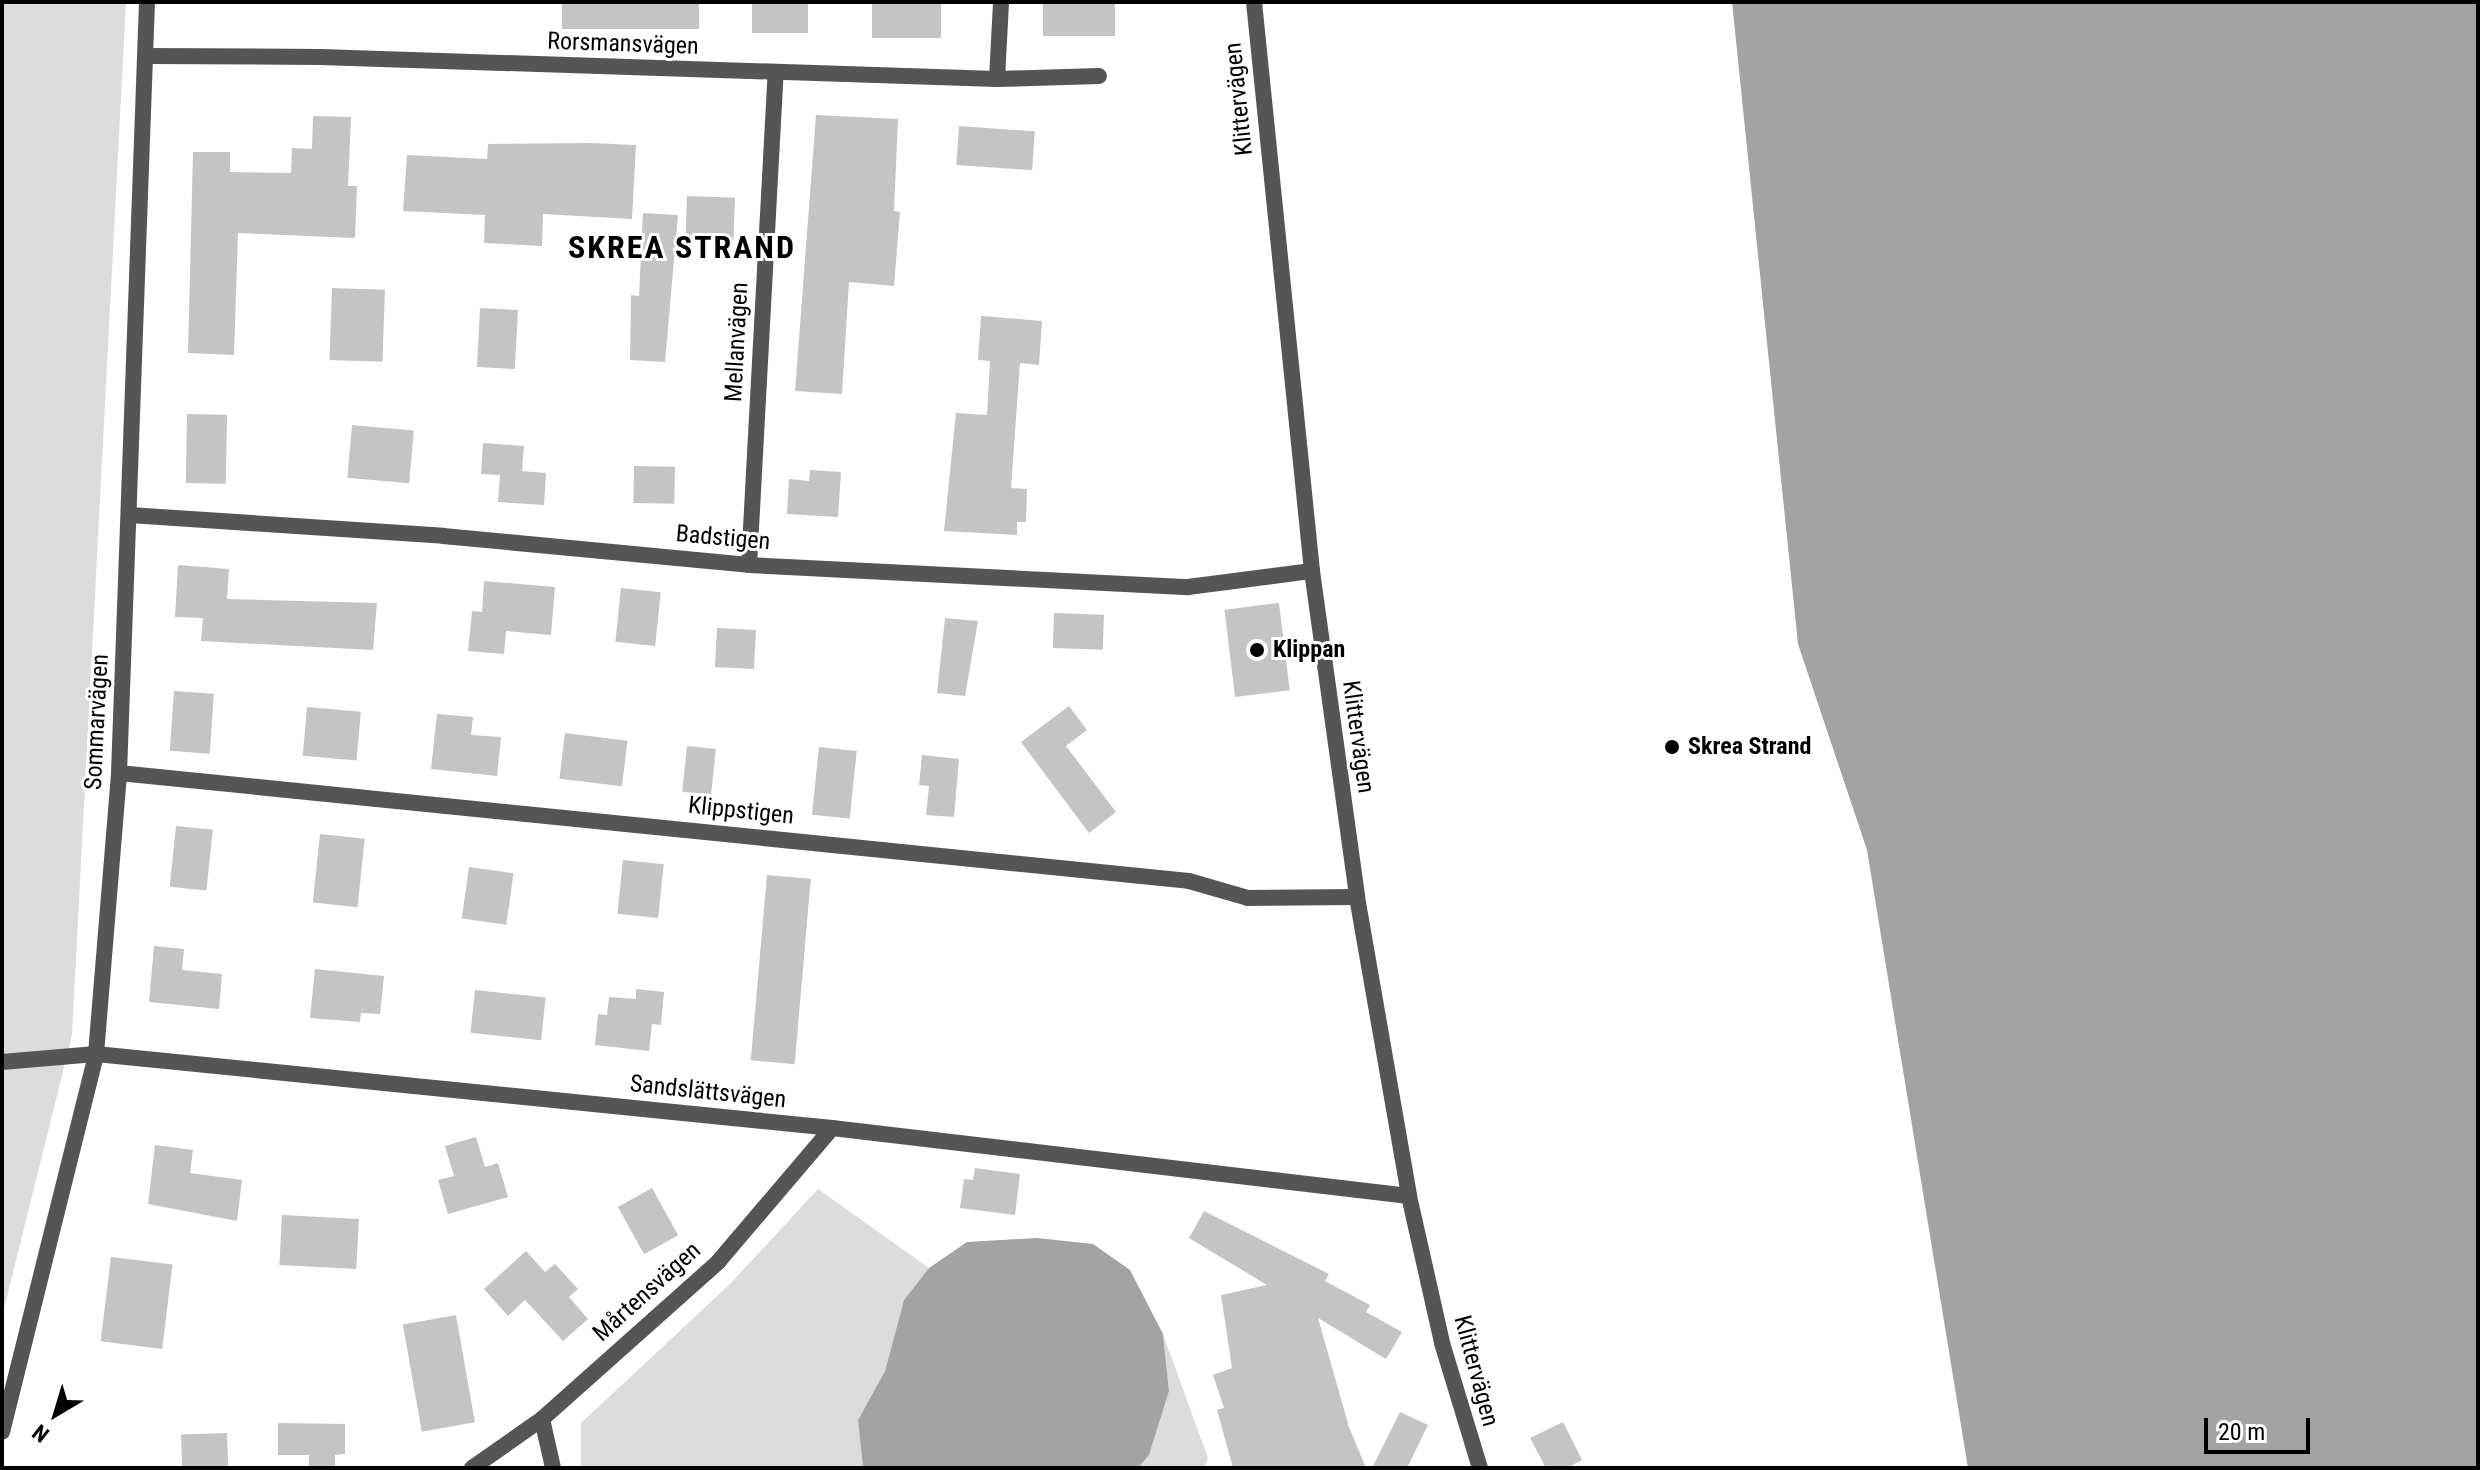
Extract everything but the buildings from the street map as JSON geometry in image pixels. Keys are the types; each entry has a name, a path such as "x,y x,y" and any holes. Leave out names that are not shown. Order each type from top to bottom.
{"street":[{"name":"Sommarvägen","path":"2,1432 96,1054 119,773 147,2"},
{"path":"997,79 1001,2"},
{"name":"Klittervägen","path":"1254,2 1312,571 1357,897 1409,1196 1442,1343 1480,1468"},
{"name":"Rorsmansvägen","path":"146,56 320,57 997,79 1099,76"},
{"name":"Mellanvägen","path":"749,565 776,73"},
{"name":"Badstigen","path":"130,515 443,536 749,565 1188,587 1312,571"},
{"name":"Klippstigen","path":"119,773 1189,881 1248,898 1357,897"},
{"name":"Sandslättsvägen","path":"2,1062 96,1054 832,1128 1409,1196"},
{"name":"Mårtensvägen","path":"472,1468 542,1419 718,1262 832,1128"},
{"path":"542,1419 553,1468"}],"shaded area":[{"path":"2,2 126,2 72,1035 2,1317"},
{"path":"1732,2 2478,2 2478,1468 1968,1468 1867,850 1798,644"},
{"path":"818,1189 929,1268 904,1300 885,1371 858,1420 863,1468 581,1468 581,1423 730,1284"},
{"path":"1037,1238 1093,1244 1130,1270 1163,1334 1169,1391 1149,1455 1138,1468 863,1468 858,1420 885,1371 904,1300 929,1268 967,1242"},
{"path":"1163,1334 1208,1458 1204,1468 1138,1468 1149,1455 1169,1391"}],"place":[{"name":"Klippan","path":"1257,650"},
{"name":"Skrea Strand","path":"1672,747"}],"district":[{"name":"SKREA STRAND","path":"682,247"}]}
